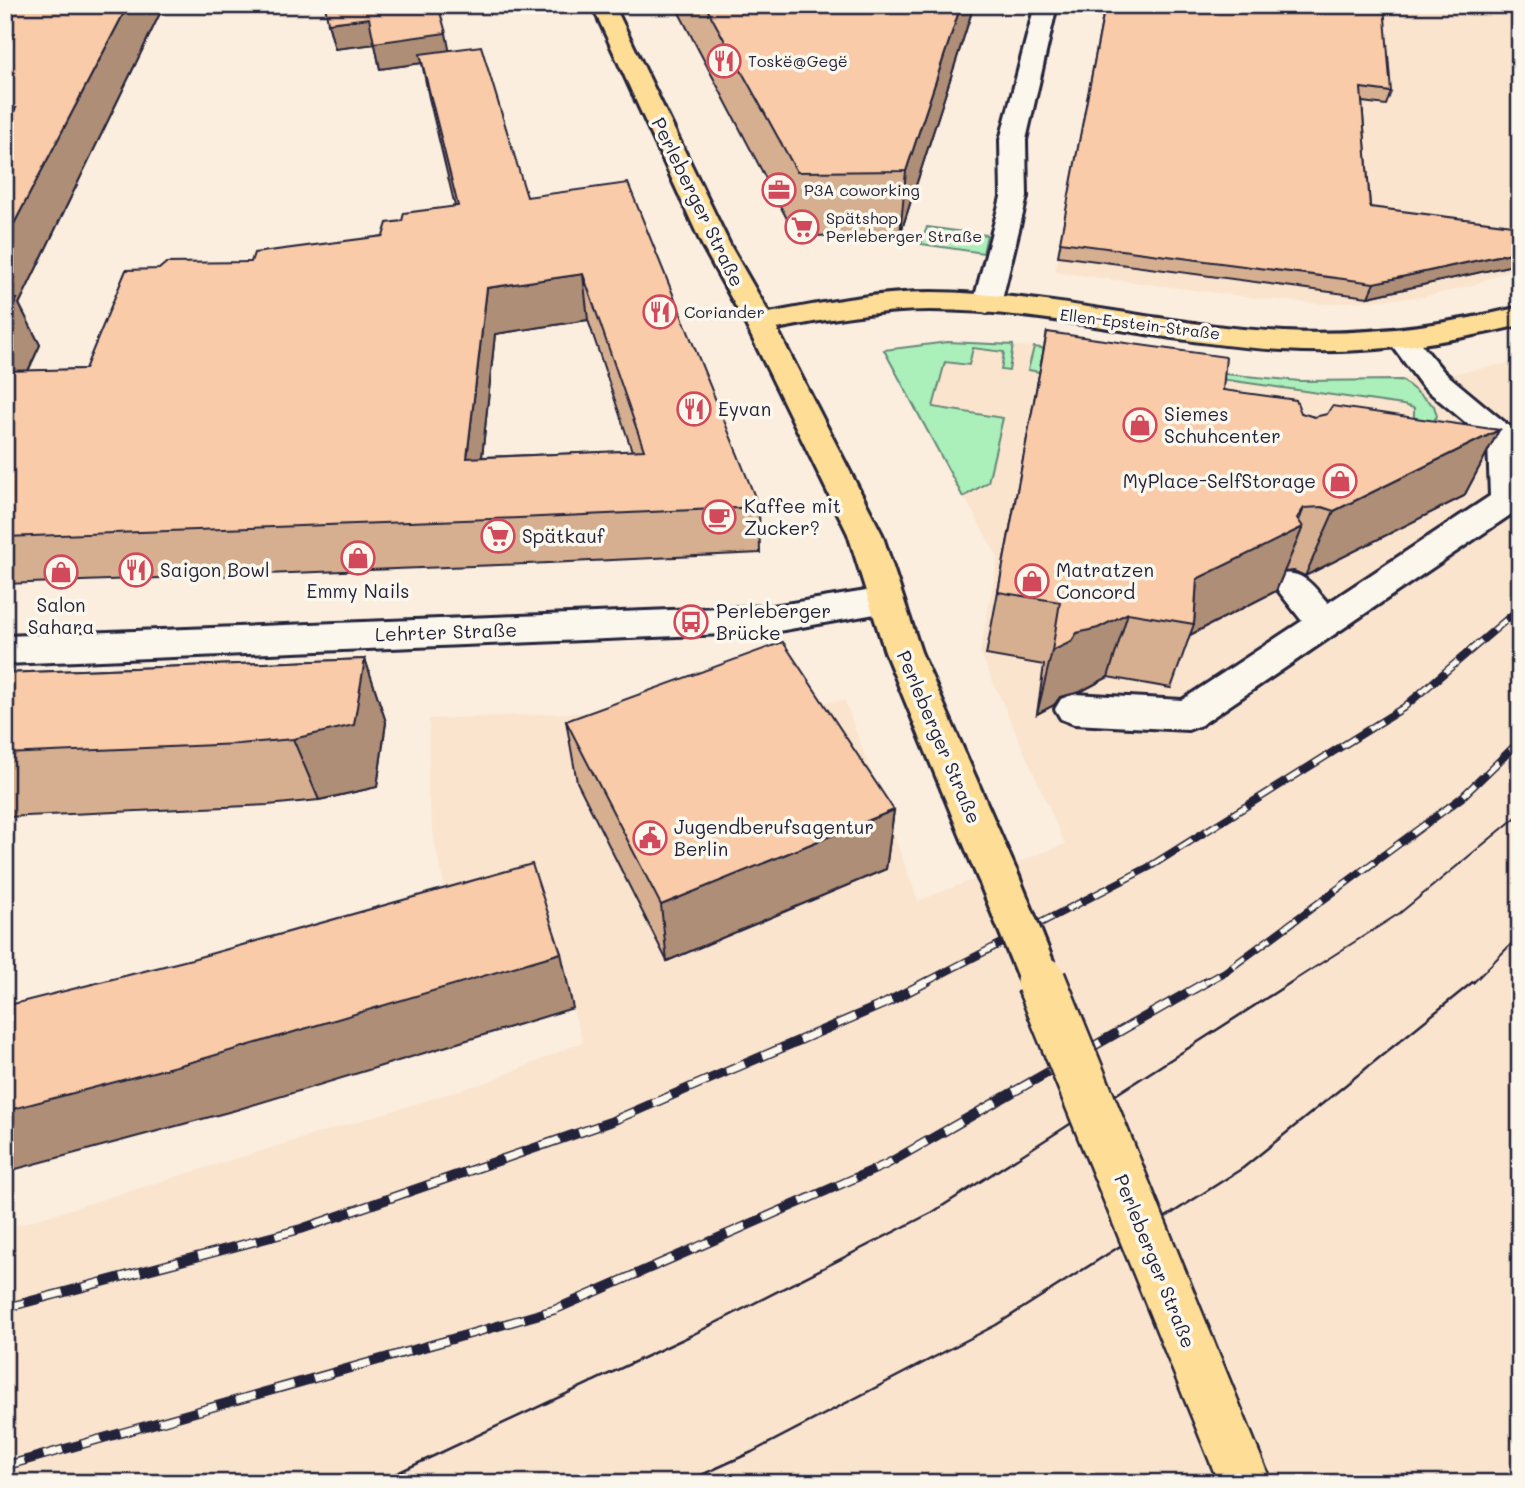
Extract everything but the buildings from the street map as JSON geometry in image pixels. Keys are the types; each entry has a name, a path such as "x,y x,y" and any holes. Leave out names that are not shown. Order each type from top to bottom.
{"main road":[{"name":"Perleberger Straße","path":"603,5 717,247 760,323 865,534 885,601 1245,1483"},
{"name":"Ellen-Epstein-Straße","path":"760,323 878,302 933,300 987,304 1252,339 1330,343 1403,340 1460,332 1520,316"}],"street":[{"path":"987,304 1014,197 1013,140 1046,5"},
{"path":"1074,709 1188,715 1507,501 1504,438 1433,379 1403,340"},
{"path":"1290,584 1325,623"},
{"name":"Lehrter Straße","path":"5,650 773,619 885,601"}],"shaded area":[{"path":"1105,5 1520,5 1520,266 1470,286 1423,297 1324,304 1263,299 1055,272"},
{"path":"948,342 1034,347 1225,374 1300,381 1430,378 1520,361 1520,1483 5,1483 5,1229 490,1081 583,1042 546,922 450,910 435,845 428,793 429,719 845,701 918,901 1065,844 980,652 998,558 884,350"}],"green space":[{"path":"927,227 987,235 983,253 921,244"},
{"path":"948,342 1013,345 1009,371 1001,370 1004,352 973,348 969,365 945,362 933,407 1003,418 988,482 963,497 884,350"},
{"path":"1034,347 1225,374 1300,381 1402,380 1434,406 1437,416 1430,426 1414,426 1414,408 1403,405 1043,354 1040,372 1028,370"}],"tram line":[{"path":"1290,983 1400,913 1520,814"},
{"path":"1473,983 1520,935"},
{"path":"376,1483 692,1335 933,1212 1293,981"},
{"path":"684,1483 752,1452 996,1325 1243,1168 1474,981"}],"railway":[{"path":"924,983 1149,867 1403,708 1520,608"},
{"path":"1205,983 1225,972 1461,798 1520,741"},
{"path":"5,1308 301,1229 610,1122 886,1003 928,981"},
{"path":"5,1466 554,1310 887,1164 1208,981"}],"place":[{"name":"Toskë@Gegë","path":"724,61"},
{"name":"P3A coworking","path":"779,190"},
{"name":"Spätshop Perleberger Straße","path":"802,227"},
{"name":"Coriander","path":"660,312"},
{"name":"Eyvan","path":"694,409"},
{"name":"Siemes Schuhcenter","path":"1140,425"},
{"name":"MyPlace-SelfStorage","path":"1340,481"},
{"name":"Kaffee mit Zucker?","path":"719,517"},
{"name":"Spätkauf","path":"498,536"},
{"name":"Emmy Nails","path":"358,558"},
{"name":"Saigon Bowl","path":"136,570"},
{"name":"Salon Sahara","path":"61,572"},
{"name":"Matratzen Concord","path":"1032,581"},
{"name":"Perleberger Brücke","path":"691,622"},
{"name":"Jugendberufsagentur Berlin","path":"650,838"}]}
